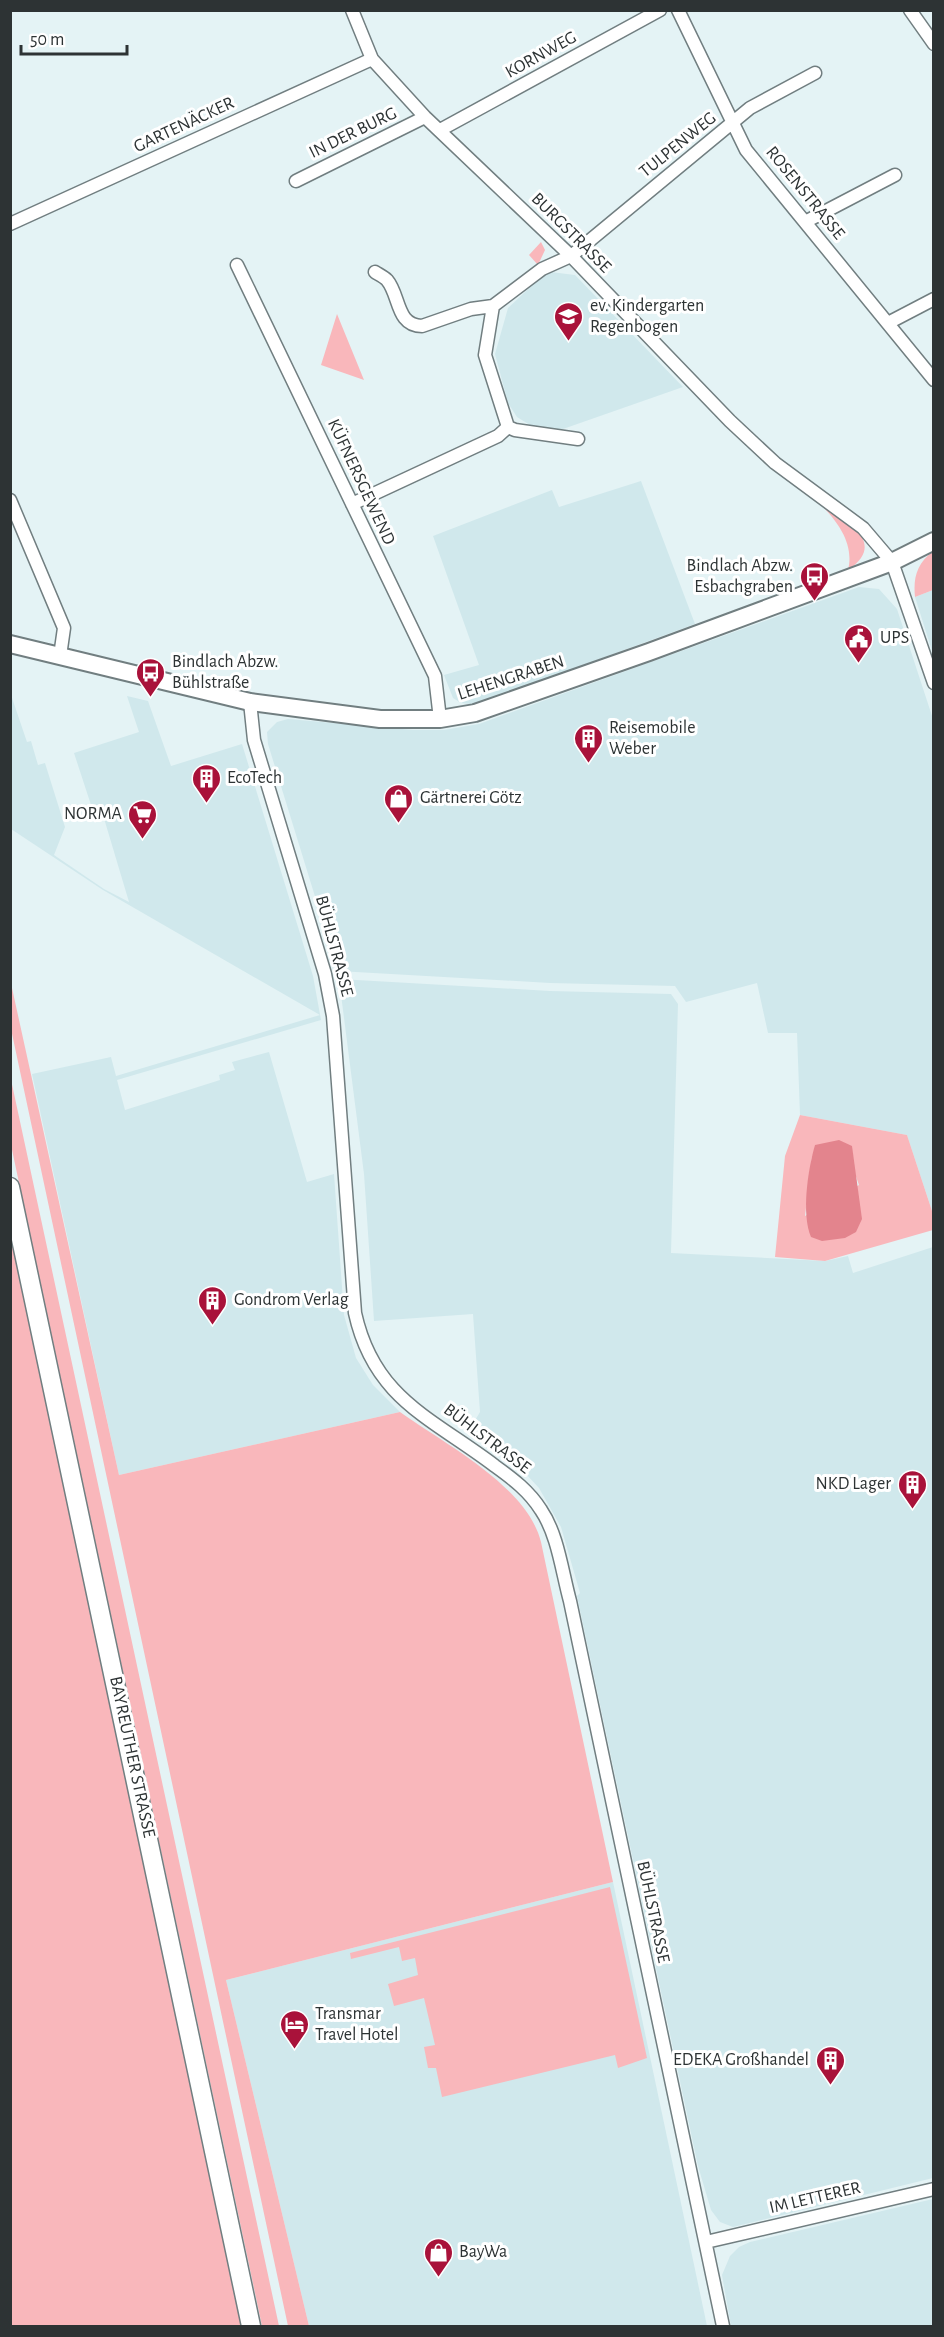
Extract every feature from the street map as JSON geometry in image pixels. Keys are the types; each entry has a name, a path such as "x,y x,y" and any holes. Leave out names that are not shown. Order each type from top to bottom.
{"main road":[{"name":"BAYREUTHER STRASSE","path":"10,1187 251,2326"}],"street":[{"name":"BURGSTRASSE","path":"352,10 372,59 425,117 571,256 730,421 775,463 863,528 892,562"},
{"name":"KORNWEG","path":"440,130 660,10"},
{"name":"ROSENSTRASSE","path":"678,10 746,150 933,380"},
{"path":"910,10 933,44"},
{"name":"GARTENÄCKER","path":"10,224 372,59"},
{"name":"TULPENWEG","path":"493,306 542,269 571,256 750,108 815,73"},
{"name":"IN DER BURG","path":"296,181 425,117"},
{"path":"806,222 895,175"},
{"name":"KÜFNERSGEWEND","path":"237,265 435,676 440,719"},
{"path":"375,272 387,280 405,320 414,326 422,326 471,309 493,306 485,355 508,427 578,439"},
{"path":"888,323 933,299"},
{"path":"352,504 488,443 508,427"},
{"path":"10,500 64,628 60,656"},
{"name":"LEHENGRABEN","path":"10,644 250,702 380,719 440,719 475,713 892,562 933,541"},
{"path":"892,562 933,683"},
{"name":"BÜHLSTRASSE","path":"250,702 254,740 326,974 333,1016 356,1313 360,1332 374,1366 397,1394 519,1483 542,1511 551,1531 570,1601 723,2326"},
{"name":"IM LETTERER","path":"706,2242 933,2189"}],"shaded area":[{"path":"541,242 545,250 538,265 529,255"},
{"name":"ev. Kindergarten Regenbogen","path":"551,272 575,275 683,387 563,429 546,430 530,425 517,417 508,403 495,354 508,308 540,278"},
{"path":"337,314 364,380 321,365"},
{"path":"641,481 695,624 490,699 471,704 461,703 453,698 444,675 479,665 433,536 552,490 559,507"},
{"path":"817,501 848,522 863,540 865,549 860,559 848,570 849,550 842,532"},
{"path":"933,551 933,590 915,597 917,571"},
{"path":"859,587 879,589 897,609 933,719 933,1214 907,1135 800,1115 797,1033 768,1033 757,983 686,1002 675,986 550,983 338,971 268,744 267,732 277,722 288,719 413,730 444,730 479,724"},
{"path":"933,590 933,654 915,597"},
{"path":"10,692 27,742 31,741 38,765 45,763 65,827 54,855 104,889 129,902 100,805 92,808 74,753 139,732 127,696 148,701 171,766 242,744 313,976 321,1020 117,1080 125,1110 220,1080 219,1075 235,1070 232,1062 269,1052 307,1182 334,1174 344,1315 356,1358 373,1385 400,1412 119,1475 32,1074 111,1057 116,1076 320,1015 103,890 11,829"},
{"path":"339,979 550,991 671,994 678,1004 671,1253 825,1261 848,1256 853,1273 933,1247 933,2178 733,2227 720,2222 711,2210 698,2166 577,1596 580,1593 561,1527 539,1488 525,1473 468,1432 480,1412 473,1314 374,1321 364,1174"},
{"path":"12,988 119,1475 400,1412 482,1468 502,1485 520,1503 533,1522 541,1542 613,1882 226,1980 309,2326 288,2326 11,1029"},
{"path":"10,1075 279,2326 262,2326 11,1145"},
{"path":"800,1115 907,1135 933,1214 933,1230 825,1261 775,1257 785,1156","holes":["812,1157 853,1168 859,1185 805,1216"]},
{"path":"839,1140 852,1146 862,1219 856,1232 845,1238 822,1241 811,1237 806,1216 810,1166 815,1145"},
{"path":"10,1228 238,2301 242,2326 11,2326"},
{"path":"613,1882 707,2326 309,2326 226,1980"},
{"path":"610,1887 647,2058 618,2068 615,2055 442,2097 436,2068 428,2068 424,2047 435,2045 424,1998 394,2006 388,1984 418,1975 415,1958 402,1961 399,1947 351,1959 350,1953"},
{"path":"933,2199 933,2326 731,2326 722,2275 730,2256 739,2247 750,2242"}],"place":[{"name":"ev. Kindergarten Regenbogen","path":"569,342"},
{"name":"Bindlach Abzw. Esbachgraben","path":"814,602"},
{"name":"UPS","path":"859,664"},
{"name":"Bindlach Abzw. Bühlstraße","path":"151,698"},
{"name":"Reisemobile Weber","path":"588,764"},
{"name":"EcoTech","path":"206,804"},
{"name":"Gärtnerei Götz","path":"399,824"},
{"name":"NORMA","path":"143,840"},
{"name":"Gondrom Verlag","path":"213,1326"},
{"name":"NKD Lager","path":"912,1510"},
{"name":"Transmar Travel Hotel","path":"294,2050"},
{"name":"EDEKA Großhandel","path":"830,2086"},
{"name":"BayWa","path":"438,2278"}]}
